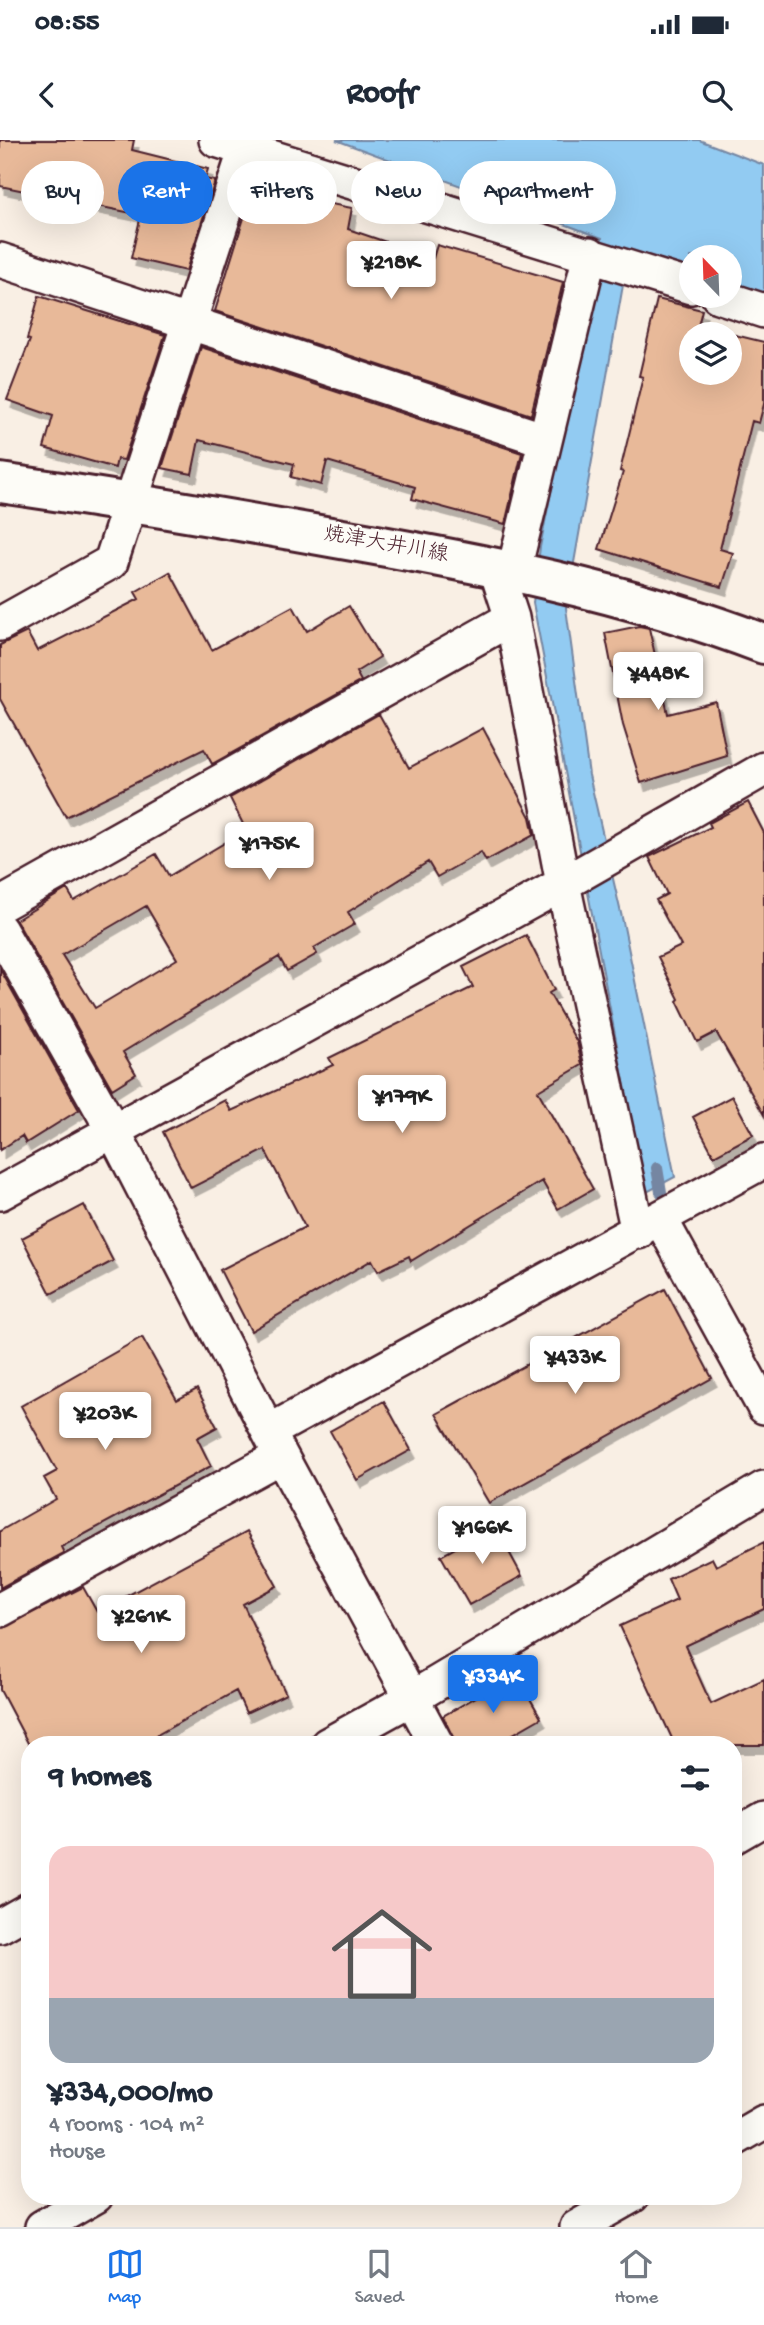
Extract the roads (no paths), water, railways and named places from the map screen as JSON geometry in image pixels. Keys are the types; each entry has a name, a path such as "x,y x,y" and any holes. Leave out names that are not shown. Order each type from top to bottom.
{"main road":[{"name":"焼津大井川線","path":"0,483 129,501 512,570 584,586 764,644"}],"street":[{"path":"0,624 111,562 188,322 238,144 679,283"},
{"path":"590,254 512,570 512,618 650,1226 764,1407"},
{"path":"0,260 545,440"},
{"path":"742,304 764,311"},
{"path":"0,905 512,618"},
{"path":"0,1193 570,880 764,769"},
{"path":"0,930 113,1130 275,1443 432,1736"},
{"path":"0,1610 275,1443 764,1161"},
{"path":"343,1736 412,1698 764,1488"},
{"path":"742,1832 764,1819"},
{"path":"0,1926 21,1914"},
{"path":"742,2135 764,2123"},
{"path":"42,2227 80,2205"},
{"path":"577,2227 616,2205"}],"water":[{"path":"336,140 699,140 764,165 764,293 742,286 742,245 679,245 679,266 629,251 566,608 589,775 623,922 675,1177 645,1193 533,603 540,547 602,238 564,224 616,224 616,161 459,161 459,185 445,180 445,161 393,161"}],"waterway":[{"path":"657,1168 661,1192"}]}
